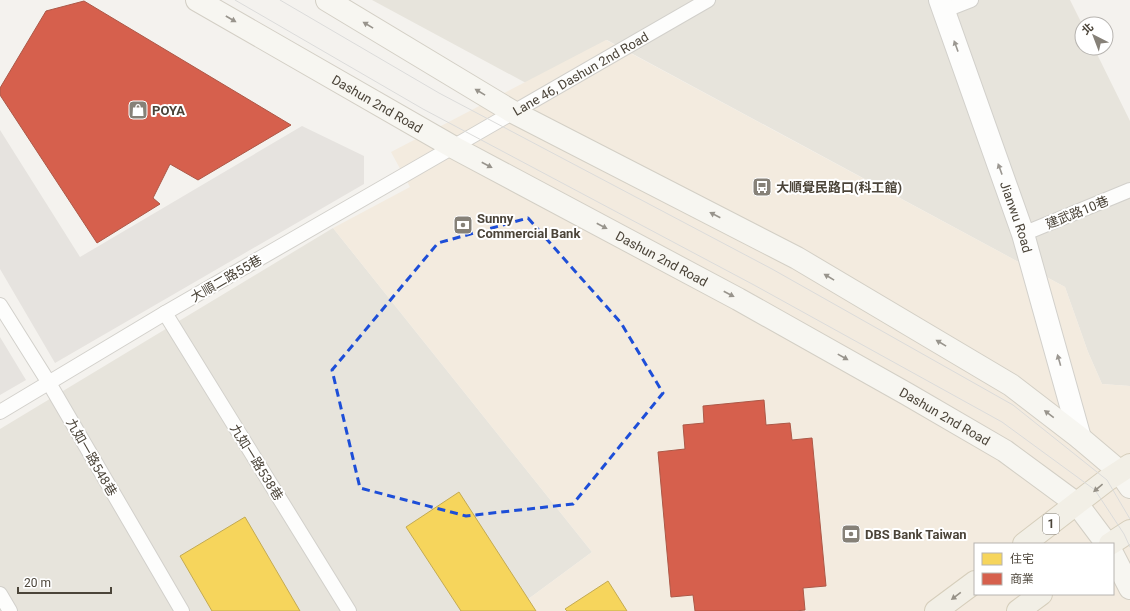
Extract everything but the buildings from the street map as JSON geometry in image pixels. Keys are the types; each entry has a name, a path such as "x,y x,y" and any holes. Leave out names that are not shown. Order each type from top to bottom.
{"main road":[{"name":"1","path":"1025,543 1077,504 1126,474"},
{"path":"1111,543 1130,530"},
{"path":"936,611 974,583"},
{"path":"1018,611 1041,595"}],"street":[{"name":"Dashun 2nd Road","path":"197,0 453,146 738,299 1005,451 1077,504 1106,543"},
{"path":"327,0 513,112 797,258 1011,385 1126,474"},
{"name":"Jianwu Road","path":"941,5 1023,234 1080,438"},
{"path":"1114,557 1130,588"}],"lane":[{"name":"Lane 46, Dashun 2nd Road","path":"453,146 708,0"},
{"path":"941,5 971,0"},
{"name":"大順二路55巷","path":"0,412 165,313 453,146"},
{"name":"建武路10巷","path":"1023,234 1130,190"},
{"name":"九如一路548巷","path":"0,305 49,383 182,611"},
{"name":"九如一路538巷","path":"165,313 349,611"},
{"path":"0,594 10,611"}],"highlighted area":[{"path":"528,218 621,323 663,393 573,504 466,516 360,488 332,370 438,243"}],"shaded area":[{"path":"372,0 1070,0 1078,16 1074,16 1074,56 1098,56 1130,121 1130,386 1102,384 1088,352 1065,287 607,40 526,83"},
{"path":"606,40 1065,287 1088,352 1102,384 1130,386 1130,611 512,611 592,552 333,228 410,187 391,152"},
{"path":"302,126 364,156 364,184 55,363 0,269 0,130 80,257"},
{"path":"333,228 592,552 512,611 0,611 0,429"},
{"path":"0,337 26,380 0,395"}],"tram line":[{"path":"235,0 423,109 754,285 1002,422 1095,490 1124,534 1130,547"},
{"path":"280,0 439,93 772,269 1013,405 1107,480 1130,519"}],"place":[{"name":"POYA","path":"138,110"},
{"name":"大順覺民路口(科工館)","path":"762,187"},
{"name":"Sunny Commercial Bank","path":"463,225"},
{"name":"DBS Bank Taiwan","path":"851,534"}]}
